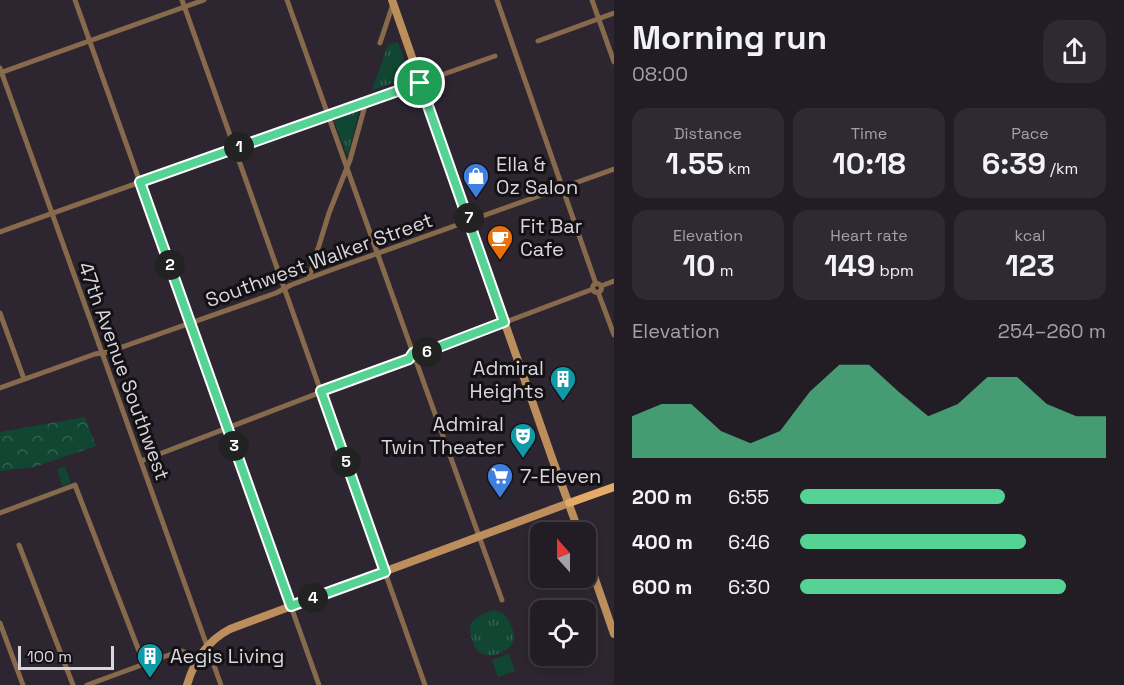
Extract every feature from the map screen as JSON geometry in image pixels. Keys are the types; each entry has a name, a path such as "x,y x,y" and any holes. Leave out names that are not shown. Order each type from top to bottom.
{"main road":[{"path":"393,1 576,522"},
{"path":"187,685 198,658 207,646 230,629 614,487"},
{"path":"596,582 614,634"}],"street":[{"path":"75,0 320,685"},
{"path":"182,0 425,685"},
{"path":"1,71 204,0"},
{"path":"287,0 502,600"},
{"path":"497,0 614,335"},
{"path":"592,0 614,62"},
{"path":"380,43 393,1"},
{"path":"538,40 614,13"},
{"path":"0,232 495,56"},
{"name":"47th Avenue Southwest","path":"1,71 221,685"},
{"path":"309,278 366,102"},
{"name":"Southwest Walker Street","path":"0,388 276,293 309,278 614,169"},
{"path":"141,461 614,281"},
{"path":"0,313 24,379"},
{"path":"0,513 75,485 144,664"},
{"path":"19,544 73,685"},
{"path":"0,623 2,635 23,685"},
{"path":"87,685 182,651 198,658"}],"green space":[{"path":"398,42 410,77 372,90 388,45"},
{"path":"360,107 347,155 334,121 337,116"},
{"path":"85,417 96,446 34,467 0,471 0,432"},
{"path":"65,466 71,483 62,486 57,469"},
{"path":"493,610 502,613 507,618 514,637 510,647 505,651 488,655 478,651 473,644 470,627 478,617"},
{"path":"509,654 515,671 498,677 492,660"}],"place":[{"name":"Ella & Oz Salon","path":"476,199"},
{"name":"Fit Bar Cafe","path":"500,261"},
{"name":"Admiral Heights","path":"563,402"},
{"name":"Admiral Twin Theater","path":"523,459"},
{"name":"7-Eleven","path":"500,499"},
{"name":"Aegis Living","path":"150,679"}],"route":[{"path":"420,83 504,322 418,355 413,353 409,359 321,391 385,572 291,606 140,182 420,83"}]}
